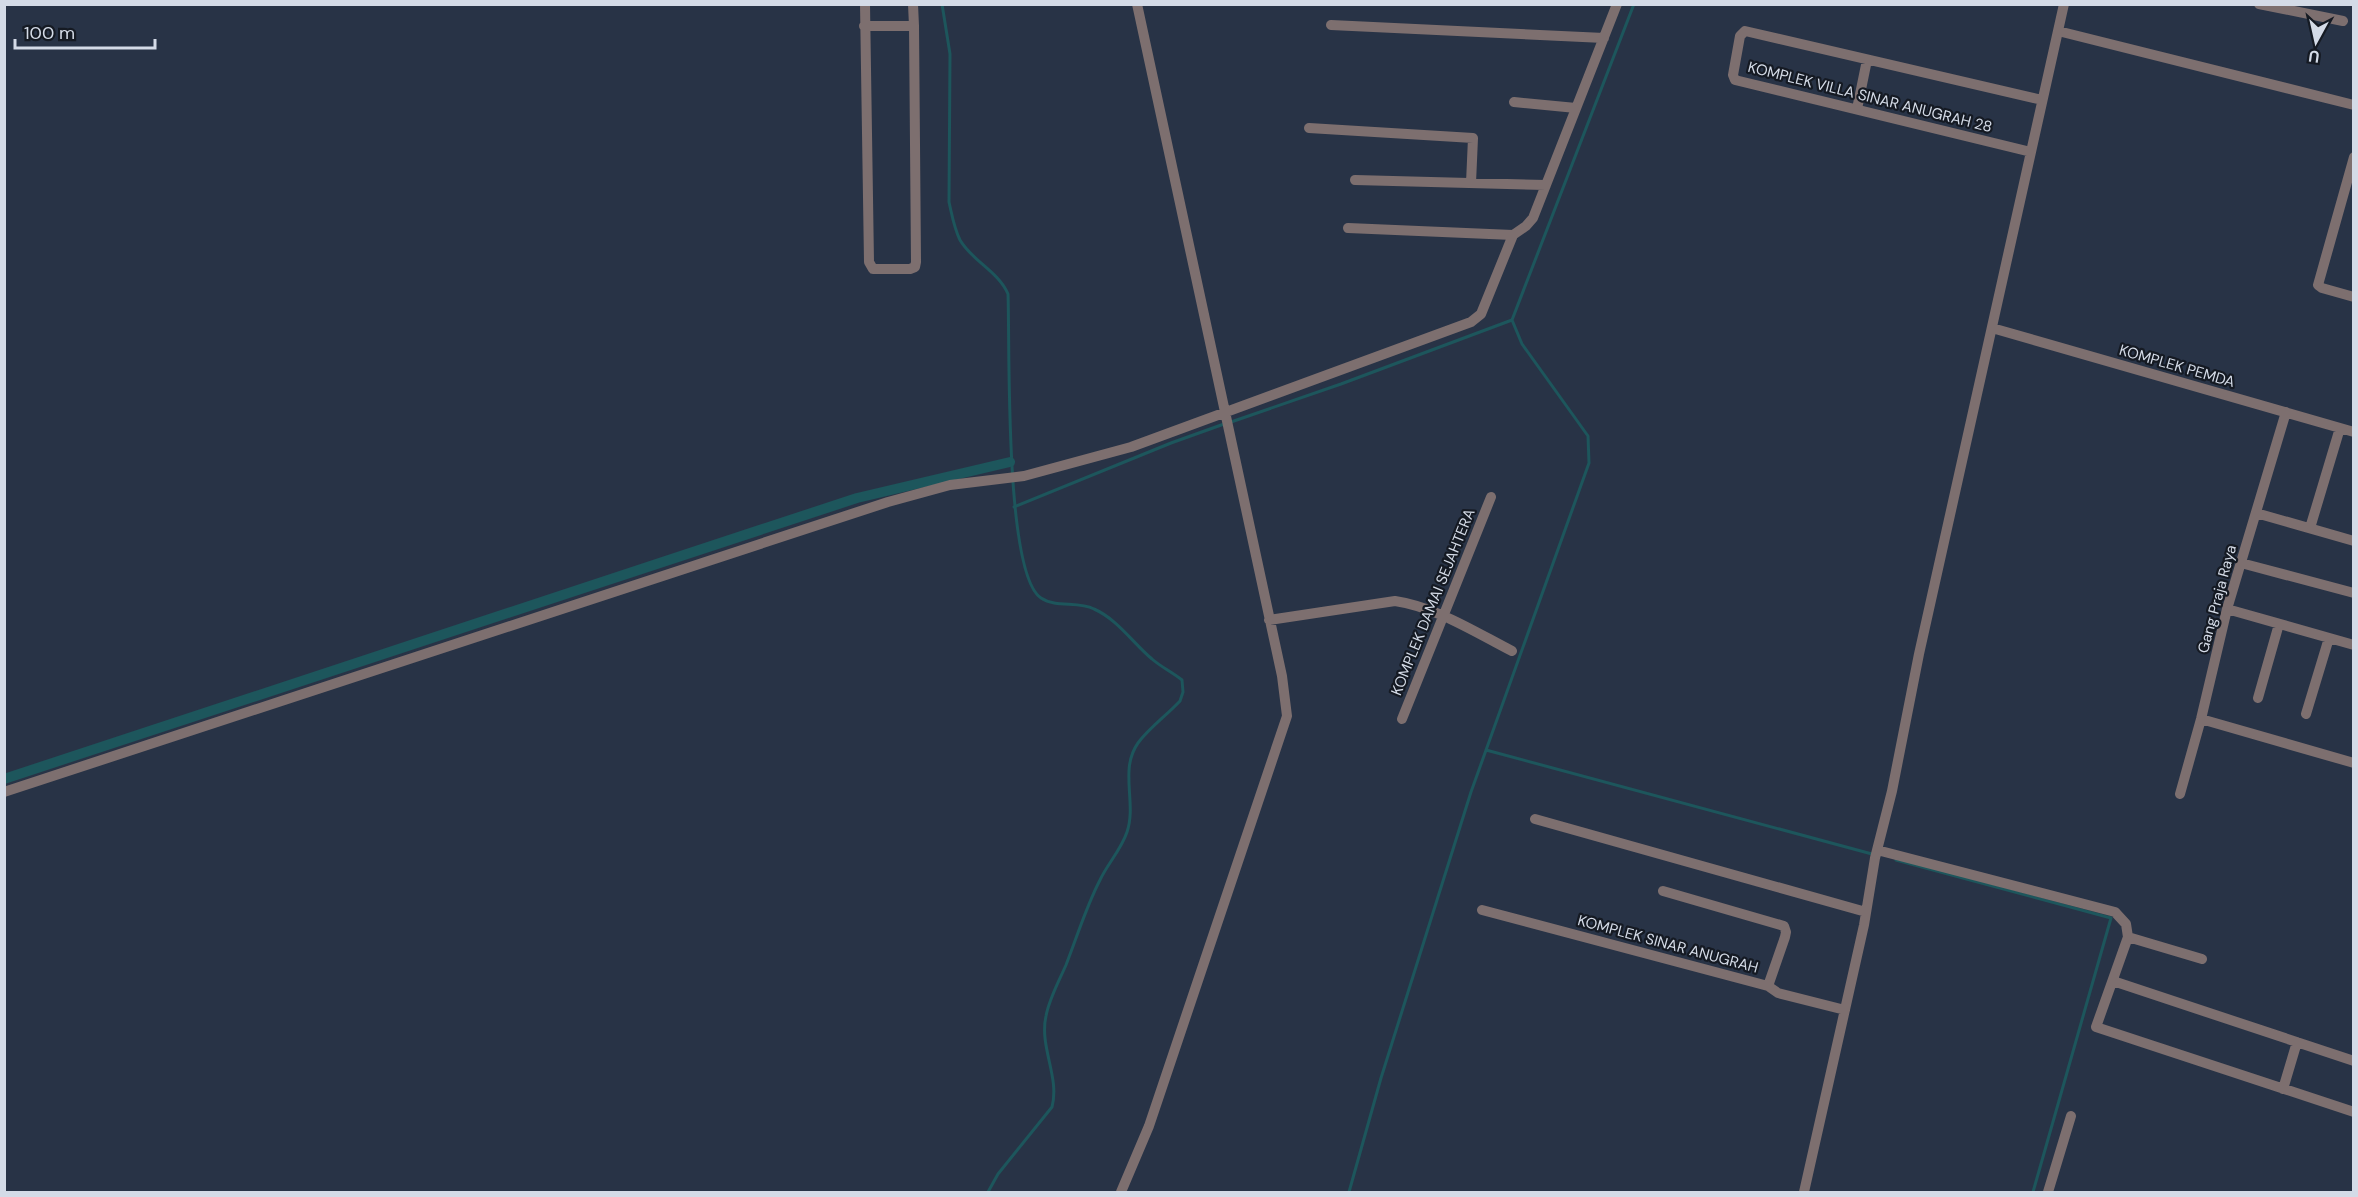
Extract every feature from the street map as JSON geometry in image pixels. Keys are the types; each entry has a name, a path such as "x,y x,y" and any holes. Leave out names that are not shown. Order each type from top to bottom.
{"street":[{"path":"865,4 870,267 873,269 910,268 915,267 916,262 913,4"},
{"path":"1121,1192 1149,1126 1286,721 1286,701 1137,4"},
{"path":"4,792 888,502 950,485 1024,476 1131,447 1224,415 1476,320 1481,314 1513,235 1533,218 1617,4"},
{"path":"1804,1192 1866,912 1876,854 1892,791 1919,654 2064,4"},
{"path":"2259,4 2343,21"},
{"path":"1331,25 1604,38"},
{"path":"864,26 914,26"},
{"path":"2058,31 2354,105"},
{"name":"KOMPLEK VILLA SINAR ANUGRAH 28","path":"2031,152 1735,80 1733,75 1740,36 1745,32 2042,100"},
{"path":"1857,110 1867,60"},
{"path":"1514,102 1576,108"},
{"path":"1309,128 1473,138 1471,183"},
{"path":"2354,157 2318,285 2354,297"},
{"path":"1355,180 1546,185"},
{"path":"1348,228 1513,235"},
{"name":"KOMPLEK PEMDA","path":"1992,328 2354,432"},
{"name":"Gang Praja Raya","path":"2180,794 2228,609 2286,412"},
{"path":"2310,528 2340,429"},
{"name":"KOMPLEK DAMAI SEJAHTERA","path":"1402,719 1491,497"},
{"path":"2256,513 2354,541"},
{"path":"2241,563 2354,593"},
{"path":"1269,620 1395,601 1442,616 1512,651"},
{"path":"2228,609 2354,645"},
{"path":"2258,698 2279,624"},
{"path":"2306,714 2329,638"},
{"path":"2201,719 2354,763"},
{"path":"1535,819 1866,912"},
{"path":"1876,854 2115,912 2126,924 2128,937 2096,1027 2354,1112"},
{"path":"1663,891 1784,926 1785,938 1768,986"},
{"name":"KOMPLEK SINAR ANUGRAH","path":"1482,910 1768,986 1778,993 1845,1010"},
{"path":"2128,937 2202,959"},
{"path":"2113,981 2354,1061"},
{"path":"2283,1089 2296,1042"},
{"path":"2048,1192 2070,1116"}],"waterway":[{"path":"942,4 950,54 949,202 960,240 971,254 998,279 1008,294 1011,456 1021,547 1029,580 1041,598 1047,601 1081,605 1102,613 1159,665 1182,680 1183,692 1180,701 1142,737 1132,753 1129,775 1130,821 1127,832 1095,890 1049,1003 1045,1039 1053,1084 1052,1107 998,1174 988,1192"},
{"path":"1231,422 1341,384 1512,320 1634,4"},
{"path":"1349,1192 1381,1078 1471,792 1589,463 1588,436 1522,344 1512,320"},
{"path":"1014,507 1171,443 1224,424"},
{"path":"4,779 857,498 1010,462"},
{"path":"1486,750 1872,854"},
{"path":"1896,860 2111,918 2033,1192"}]}
